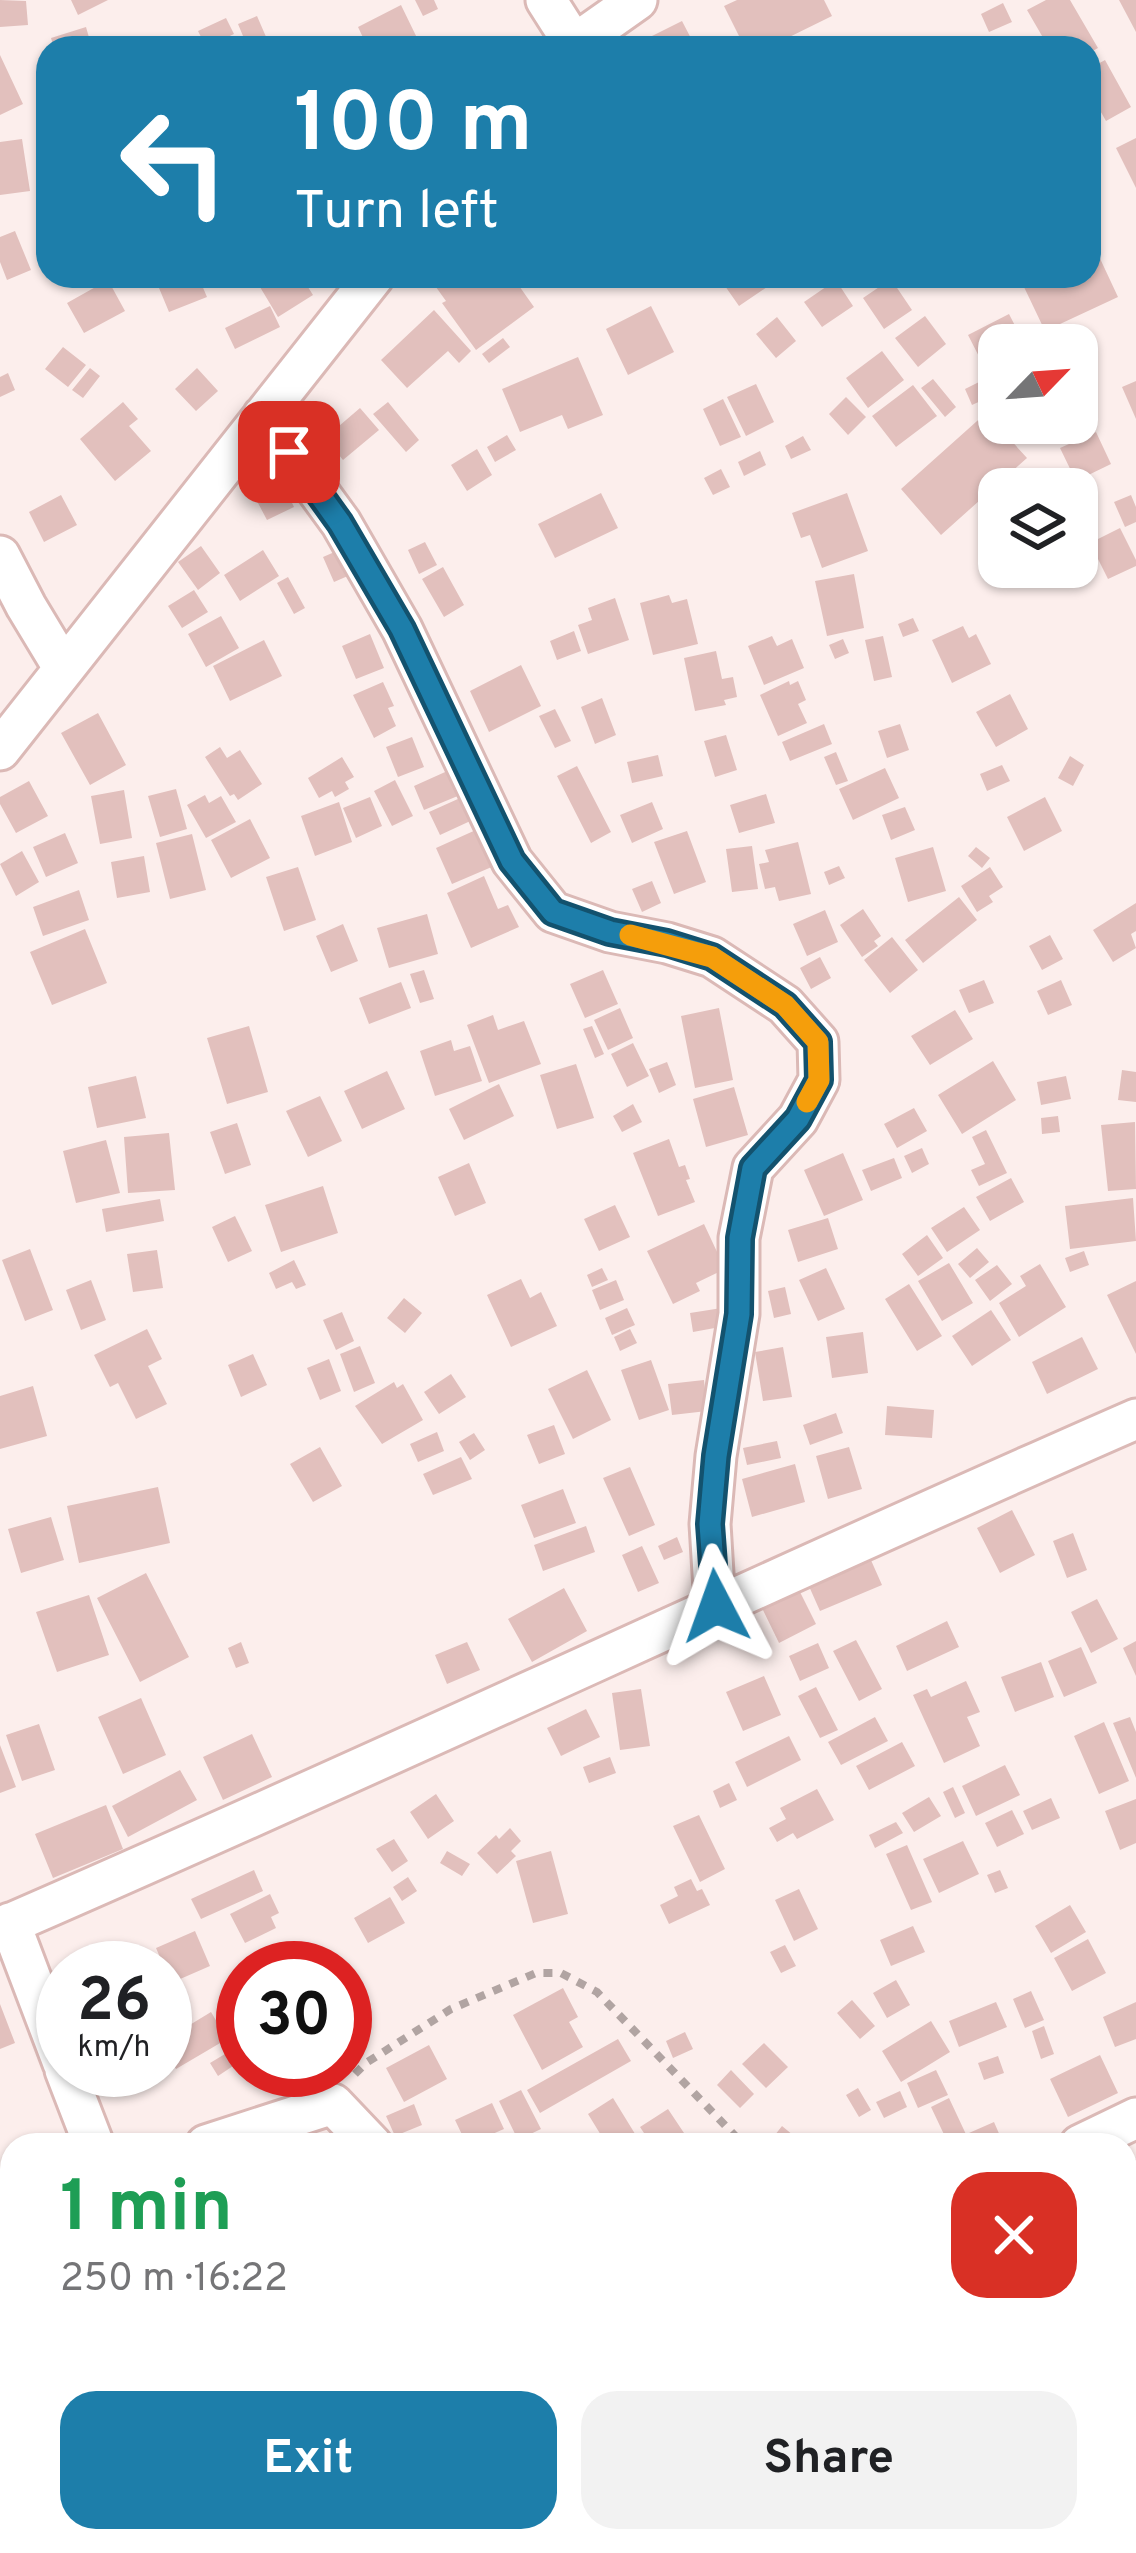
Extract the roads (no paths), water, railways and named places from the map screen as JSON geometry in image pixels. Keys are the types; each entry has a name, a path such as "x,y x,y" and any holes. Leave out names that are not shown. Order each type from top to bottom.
{"street":[{"path":"546,0 566,36"},
{"path":"585,36 637,0"},
{"path":"0,750 364,288"},
{"path":"263,416 351,541 402,629 512,861 553,912 610,932 712,957 785,1005 818,1042 819,1080 798,1119 753,1168 744,1215 739,1314 710,1524 716,1606"},
{"path":"0,556 64,669"},
{"path":"36,2000 5,1926 1136,1419"},
{"path":"76,2097 89,2133"},
{"path":"243,2133 333,2104 361,2133"},
{"path":"1104,2133 1136,2118"}]}
